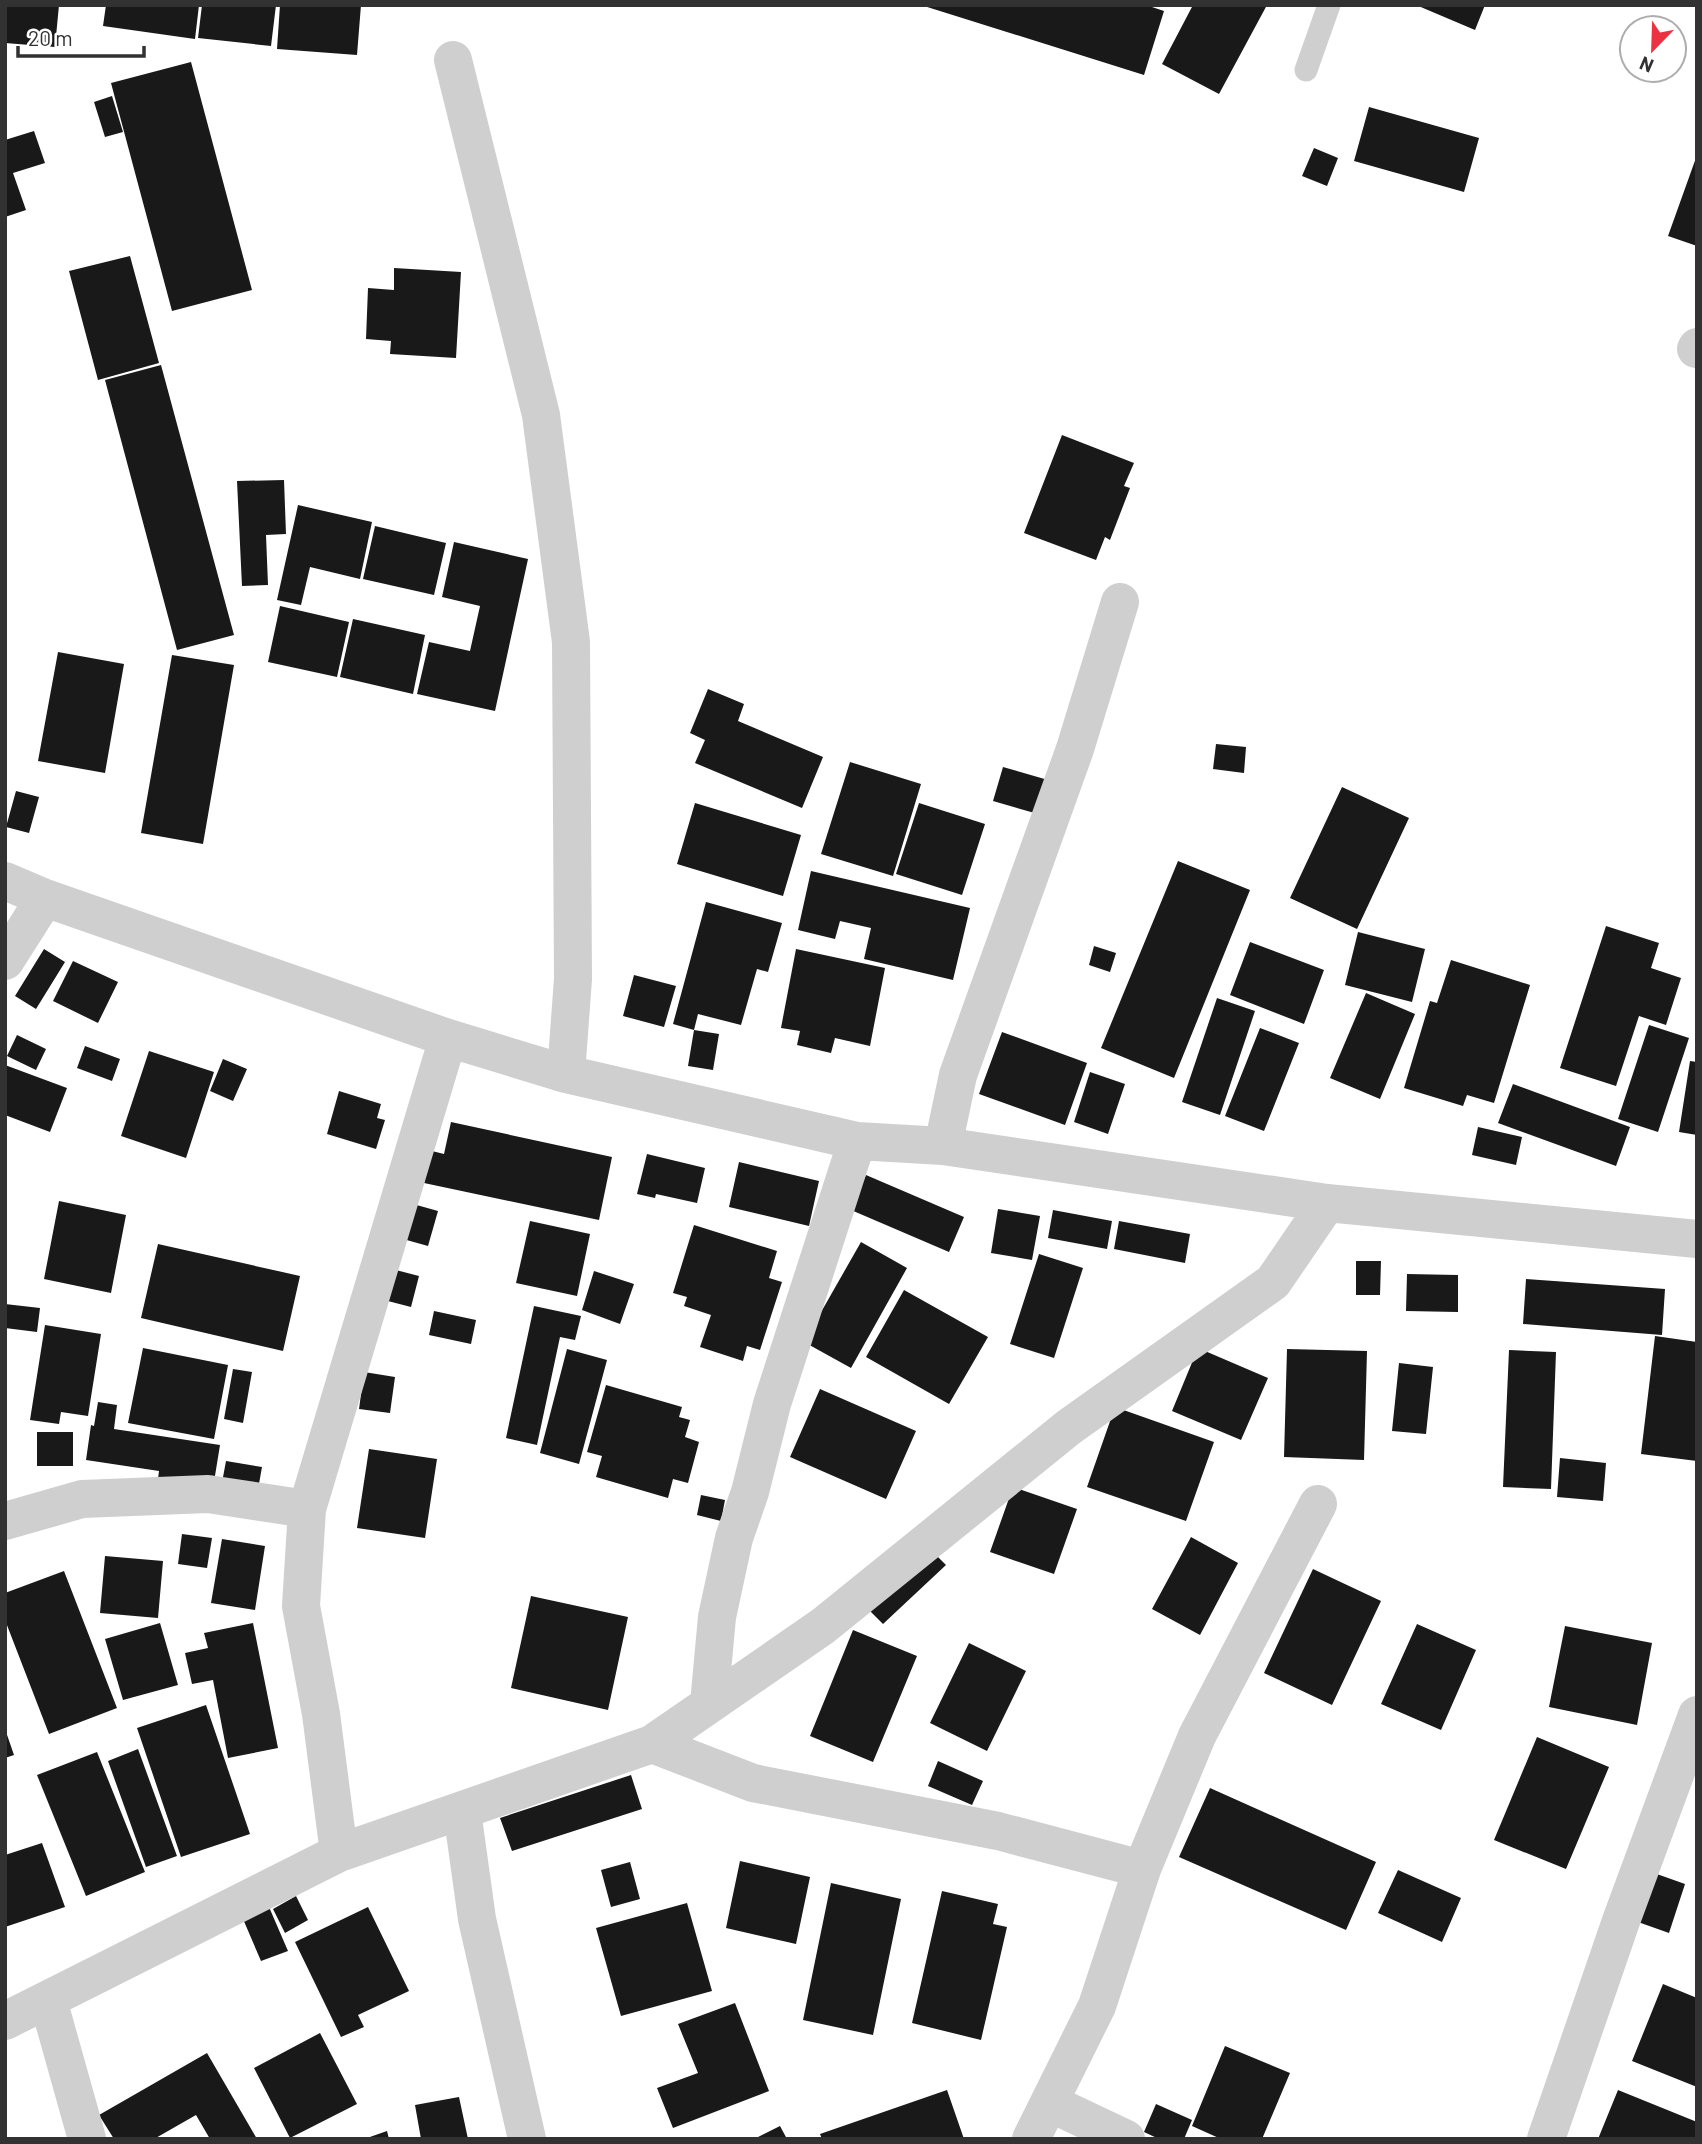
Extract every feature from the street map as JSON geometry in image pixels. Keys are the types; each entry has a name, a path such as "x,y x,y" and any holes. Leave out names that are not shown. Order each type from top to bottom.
{"street":[{"path":"453,60 541,415 571,642 573,979 566,1074"},
{"path":"943,1146 958,1075 1075,749 1120,602"},
{"path":"5,881 45,898 448,1038 566,1074 857,1141 943,1146 1327,1203 1697,1239"},
{"path":"5,961 45,898"},
{"path":"339,1853 321,1714 301,1606 307,1509 448,1038"},
{"path":"709,1704 718,1617 734,1538 750,1492 772,1404 857,1141"},
{"path":"5,2021 339,1853 652,1744 823,1626 1069,1427 1273,1282 1327,1203"},
{"path":"5,1521 82,1499 208,1494 307,1509"},
{"path":"1031,2139 1097,2006 1142,1869 1197,1736 1318,1504"},
{"path":"1546,2139 1620,1921 1697,1715"},
{"path":"652,1744 753,1783 998,1831 1142,1869"},
{"path":"462,1811 477,1919 527,2139"},
{"path":"48,2000 87,2139"},
{"path":"1050,2103 1126,2139"}],"lane":[{"path":"1306,70 1329,5"}],"building":[{"path":"5,5 59,5 55,47 5,43"},
{"path":"106,5 199,5 195,39 103,26"},
{"path":"202,5 276,5 271,46 198,38"},
{"path":"280,5 361,5 357,55 277,49"},
{"path":"1146,5 1164,11 1144,75 924,6"},
{"path":"1193,5 1267,5 1219,94 1162,64"},
{"path":"1416,5 1485,5 1475,30"},
{"path":"191,62 252,290 172,311 111,83"},
{"path":"112,96 123,132 105,137 94,102"},
{"path":"1369,107 1479,138 1464,192 1354,161"},
{"path":"34,131 45,163 13,173 26,210 5,217 5,140"},
{"path":"1314,148 1338,158 1327,186 1302,176"},
{"path":"1697,155 1697,246 1668,236"},
{"path":"130,256 159,363 98,380 69,271"},
{"path":"394,268 461,272 456,358 390,354 391,341 366,339 368,288 394,290"},
{"path":"161,365 234,635 177,650 105,380"},
{"path":"1062,435 1134,463 1124,486 1130,488 1110,540 1105,537 1096,560 1024,533"},
{"path":"284,480 286,534 266,535 268,585 242,586 237,481"},
{"path":"298,505 372,522 360,579 310,567 301,605 277,600"},
{"path":"375,526 446,543 434,595 363,579"},
{"path":"454,542 528,559 495,711 417,694 429,642 470,651 480,606 442,597"},
{"path":"280,606 349,622 337,677 268,662"},
{"path":"353,619 425,635 413,694 340,677"},
{"path":"58,652 124,664 105,773 38,761"},
{"path":"172,655 234,665 203,844 141,833"},
{"path":"708,689 744,704 738,721 823,757 802,808 695,763 705,740 690,733"},
{"path":"1216,744 1246,747 1244,773 1213,769"},
{"path":"850,762 921,784 893,876 821,854"},
{"path":"1003,767 1048,780 1038,814 993,801"},
{"path":"1342,787 1409,818 1357,929 1290,898"},
{"path":"16,791 39,797 29,833 6,827"},
{"path":"695,803 801,835 783,896 677,864"},
{"path":"919,803 985,824 962,895 896,874"},
{"path":"1178,861 1250,890 1174,1078 1101,1048"},
{"path":"811,871 970,908 953,980 864,959 871,928 840,921 835,939 798,930"},
{"path":"706,902 782,923 768,972 757,969 741,1025 698,1014 694,1030 673,1024"},
{"path":"1606,926 1659,943 1651,968 1681,978 1666,1025 1639,1016 1616,1086 1560,1068"},
{"path":"1358,932 1425,949 1412,1002 1345,985"},
{"path":"1250,942 1324,970 1304,1024 1230,995"},
{"path":"1094,946 1116,953 1110,972 1089,965"},
{"path":"44,949 65,962 36,1009 15,996"},
{"path":"796,949 885,968 870,1046 835,1038 831,1053 797,1045 800,1031 781,1028"},
{"path":"1451,960 1530,985 1494,1103 1467,1095 1463,1106 1404,1088 1430,1001 1437,1003"},
{"path":"73,961 118,982 98,1023 53,1001"},
{"path":"634,975 676,986 664,1027 623,1016"},
{"path":"1366,993 1415,1014 1380,1099 1330,1078"},
{"path":"1217,998 1255,1011 1220,1115 1182,1102"},
{"path":"1649,1025 1689,1038 1658,1132 1618,1119"},
{"path":"1260,1028 1299,1043 1264,1131 1225,1116"},
{"path":"694,1030 719,1034 713,1070 688,1066"},
{"path":"1002,1032 1087,1063 1065,1125 979,1094"},
{"path":"17,1035 46,1049 36,1070 7,1056"},
{"path":"85,1046 120,1059 112,1081 77,1068"},
{"path":"149,1051 214,1072 186,1158 121,1136"},
{"path":"223,1059 247,1069 233,1101 210,1091"},
{"path":"1690,1061 1697,1062 1697,1135 1679,1132"},
{"path":"5,1065 67,1088 50,1132 5,1115"},
{"path":"1090,1072 1125,1084 1108,1134 1074,1122"},
{"path":"1513,1084 1630,1127 1616,1166 1498,1123"},
{"path":"339,1091 381,1104 377,1118 385,1120 376,1149 327,1134"},
{"path":"451,1122 612,1157 599,1220 424,1183 432,1151 444,1154"},
{"path":"1478,1127 1522,1137 1516,1165 1472,1155"},
{"path":"647,1154 705,1168 697,1203 656,1194 655,1198 637,1194"},
{"path":"739,1162 819,1181 809,1226 729,1207"},
{"path":"866,1175 964,1217 949,1252 851,1210"},
{"path":"59,1201 126,1215 111,1293 44,1279"},
{"path":"413,1204 438,1211 428,1246 403,1239"},
{"path":"998,1209 1040,1216 1032,1260 991,1253"},
{"path":"1053,1210 1112,1221 1107,1249 1048,1238"},
{"path":"530,1221 590,1234 577,1296 516,1283"},
{"path":"1119,1221 1190,1234 1185,1263 1114,1249"},
{"path":"694,1225 777,1251 769,1278 782,1282 760,1350 747,1346 743,1361 700,1347 711,1315 684,1306 687,1297 673,1293"},
{"path":"861,1242 907,1268 851,1368 804,1342"},
{"path":"158,1244 300,1276 283,1351 141,1318"},
{"path":"1039,1254 1083,1268 1054,1358 1010,1344"},
{"path":"1356,1261 1381,1261 1380,1295 1356,1295"},
{"path":"392,1269 419,1276 411,1307 384,1300"},
{"path":"594,1271 634,1284 620,1324 582,1310"},
{"path":"1407,1274 1458,1275 1458,1312 1406,1311"},
{"path":"1526,1279 1665,1289 1662,1335 1523,1324"},
{"path":"904,1290 988,1337 949,1404 866,1357"},
{"path":"5,1304 40,1308 37,1332 5,1328"},
{"path":"534,1306 581,1316 575,1340 560,1337 537,1445 506,1438"},
{"path":"434,1311 476,1320 471,1344 429,1335"},
{"path":"45,1325 101,1334 88,1416 61,1412 59,1424 30,1420"},
{"path":"1655,1336 1697,1342 1697,1461 1641,1454"},
{"path":"143,1348 228,1365 214,1439 128,1423"},
{"path":"1198,1348 1268,1378 1241,1440 1172,1411"},
{"path":"567,1349 607,1360 579,1464 540,1453"},
{"path":"1287,1349 1367,1351 1364,1460 1284,1457"},
{"path":"1509,1350 1556,1352 1551,1489 1503,1487"},
{"path":"1399,1363 1433,1367 1426,1434 1392,1431"},
{"path":"233,1369 252,1372 243,1423 224,1419"},
{"path":"364,1372 395,1377 390,1413 359,1409"},
{"path":"606,1385 682,1407 679,1417 690,1420 685,1437 699,1442 688,1483 673,1479 668,1498 596,1477 602,1456 587,1452"},
{"path":"820,1389 916,1431 886,1499 790,1457"},
{"path":"98,1402 117,1405 114,1429 220,1445 213,1488 158,1479 159,1471 86,1460 91,1425 94,1426"},
{"path":"1115,1407 1214,1442 1186,1521 1087,1487"},
{"path":"37,1432 73,1432 73,1466 37,1466"},
{"path":"369,1449 437,1459 425,1538 357,1528"},
{"path":"1560,1458 1606,1463 1603,1501 1557,1497"},
{"path":"226,1461 262,1467 257,1495 221,1488"},
{"path":"1013,1487 1077,1509 1054,1574 990,1552"},
{"path":"701,1495 725,1500 721,1521 697,1515"},
{"path":"182,1534 212,1538 207,1568 178,1564"},
{"path":"1191,1537 1238,1563 1200,1635 1152,1609"},
{"path":"222,1539 265,1546 255,1610 211,1603"},
{"path":"928,1547 946,1565 883,1624 865,1606"},
{"path":"105,1556 163,1561 158,1618 100,1613"},
{"path":"1313,1569 1381,1601 1332,1705 1264,1673"},
{"path":"64,1571 117,1708 49,1734 5,1620 5,1593"},
{"path":"531,1596 628,1617 608,1710 511,1688"},
{"path":"160,1623 178,1685 123,1700 105,1639"},
{"path":"253,1623 278,1748 228,1758 213,1680 192,1684 185,1653 208,1648 204,1633"},
{"path":"1417,1624 1476,1650 1441,1730 1381,1704"},
{"path":"1565,1626 1652,1643 1637,1725 1549,1707"},
{"path":"853,1630 917,1656 873,1762 810,1736"},
{"path":"969,1643 1026,1671 987,1751 930,1723"},
{"path":"206,1705 250,1834 181,1857 137,1728"},
{"path":"5,1729 14,1755 5,1758"},
{"path":"1537,1737 1609,1767 1566,1869 1494,1840"},
{"path":"138,1749 177,1856 146,1867 108,1761"},
{"path":"97,1752 145,1872 86,1896 37,1775"},
{"path":"938,1761 983,1781 972,1805 928,1786"},
{"path":"631,1775 642,1809 512,1851 500,1818"},
{"path":"1210,1788 1376,1862 1346,1930 1179,1857"},
{"path":"42,1843 65,1907 5,1927 5,1855"},
{"path":"740,1861 810,1877 796,1944 726,1928"},
{"path":"630,1862 640,1899 611,1907 601,1870"},
{"path":"1398,1870 1461,1898 1442,1942 1378,1913"},
{"path":"1654,1873 1685,1884 1669,1933 1638,1922"},
{"path":"831,1883 901,1899 873,2035 803,2020"},
{"path":"942,1891 998,1904 993,1924 1007,1927 981,2040 912,2023"},
{"path":"296,1896 308,1920 285,1933 273,1909"},
{"path":"687,1903 712,1991 621,2016 596,1928"},
{"path":"269,1907 288,1951 261,1961 243,1919"},
{"path":"368,1907 409,1991 358,2015 364,2027 341,2037 295,1942"},
{"path":"1663,1984 1697,1998 1697,2087 1632,2061"},
{"path":"735,2003 769,2091 673,2128 657,2088 698,2073 678,2024"},
{"path":"320,2033 357,2104 290,2138 254,2068"},
{"path":"1225,2046 1290,2073 1262,2139 1221,2139 1192,2126"},
{"path":"207,2053 257,2139 210,2139 196,2115 154,2139 114,2139 99,2115"},
{"path":"947,2090 964,2139 822,2139 820,2134"},
{"path":"1618,2090 1697,2122 1697,2139 1598,2139"},
{"path":"459,2097 468,2139 421,2139 415,2105"},
{"path":"1156,2104 1192,2120 1184,2139 1159,2139 1144,2132"},
{"path":"780,2126 787,2139 754,2139"},
{"path":"387,2131 389,2139 367,2139 367,2138"}]}
